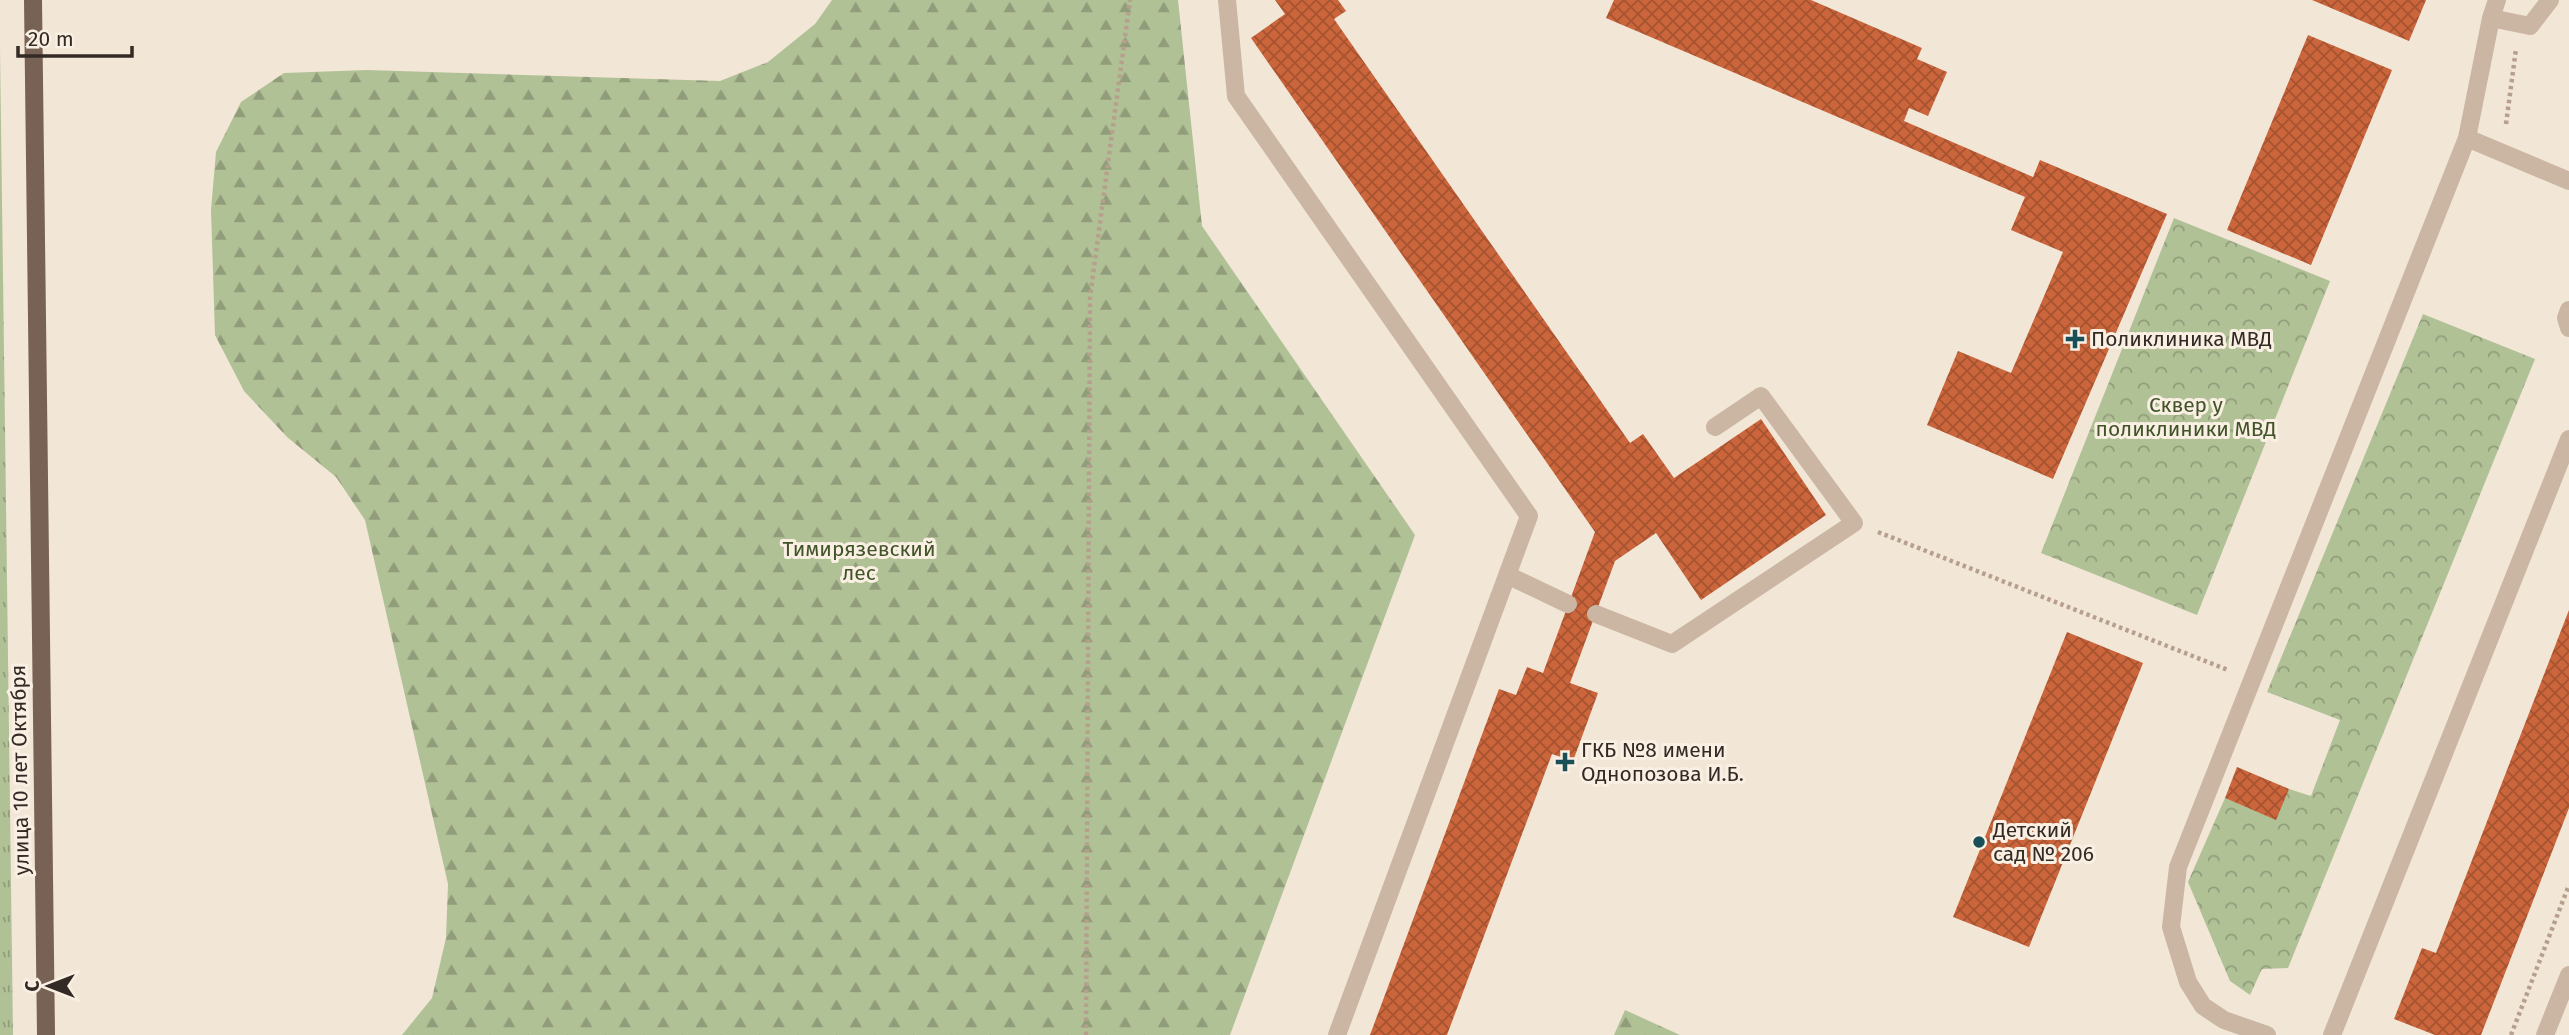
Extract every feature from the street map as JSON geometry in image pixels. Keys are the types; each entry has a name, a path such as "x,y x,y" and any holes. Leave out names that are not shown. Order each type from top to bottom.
{"main road":[{"name":"улица 10 лет Октября","path":"33,0 46,1035"}],"street":[{"path":"1227,0 1236,96 1529,516 1337,1035"},
{"path":"2267,1035 2224,1020 2203,1006 2188,982 2171,926 2178,867 2467,138 2497,0"},
{"path":"2491,18 2530,26 2550,0"},
{"path":"2467,138 2569,181"},
{"path":"2569,310 2566,318 2569,328"},
{"path":"1596,614 1672,644 1854,523 1761,396 1716,427"},
{"path":"2332,1035 2569,439"},
{"path":"1507,575 1568,604"},
{"path":"2545,1035 2569,975"}],"path":[{"path":"1086,1035 1090,297 1130,0"},
{"path":"2505,136 2520,24"},
{"path":"1854,523 2252,679"},
{"path":"2511,1035 2569,885"}],"green space":[{"name":"Тимирязевский лес","path":"832,0 1178,0 1202,226 1415,535 1230,1035 402,1035 432,998 446,938 448,884 365,520 336,477 287,437 244,391 215,335 211,210 216,152 241,102 284,73 367,70 720,81 768,62 815,24"},
{"path":"0,48 13,1035 0,1035"},
{"name":"Сквер у поликлиники МВД","path":"2174,218 2330,281 2197,615 2041,553"},
{"path":"2423,314 2535,359 2288,968 2262,969 2250,995 2230,981 2188,882 2225,798 2275,819 2289,789 2311,796 2340,720 2267,692"},
{"path":"1625,1010 1680,1035 1614,1035"}],"building":[{"path":"1275,0 1338,0 1346,11 1334,19 1630,443 1643,434 1674,478 1761,419 1826,515 1701,600 1656,533 1615,561 1570,683 1598,693 1573,761 1552,754 1447,1035 1370,1035 1499,689 1516,695 1527,667 1543,673 1595,532 1251,38 1285,14"},
{"path":"1614,0 1811,0 1922,48 1917,59 1947,72 1928,116 1909,108 1904,121 2033,177 2040,160 2167,214 2053,479 1927,425 1958,351 2011,373 2063,252 2011,230 2025,197 1606,18"},
{"path":"2312,0 2426,0 2409,41"},
{"path":"2308,35 2392,70 2311,265 2227,230"},
{"path":"2569,610 2569,808 2481,1035 2435,1035 2394,1019 2422,948 2436,953"},
{"path":"2067,632 2143,663 2029,947 1953,917"},
{"path":"2237,767 2289,789 2276,820 2225,798"}],"place":[{"name":"Поликлиника МВД","path":"2075,339"},
{"name":"ГКБ №8 имени Однопозова И.Б.","path":"1565,762"},
{"name":"Детский сад № 206","path":"1979,842"}]}
